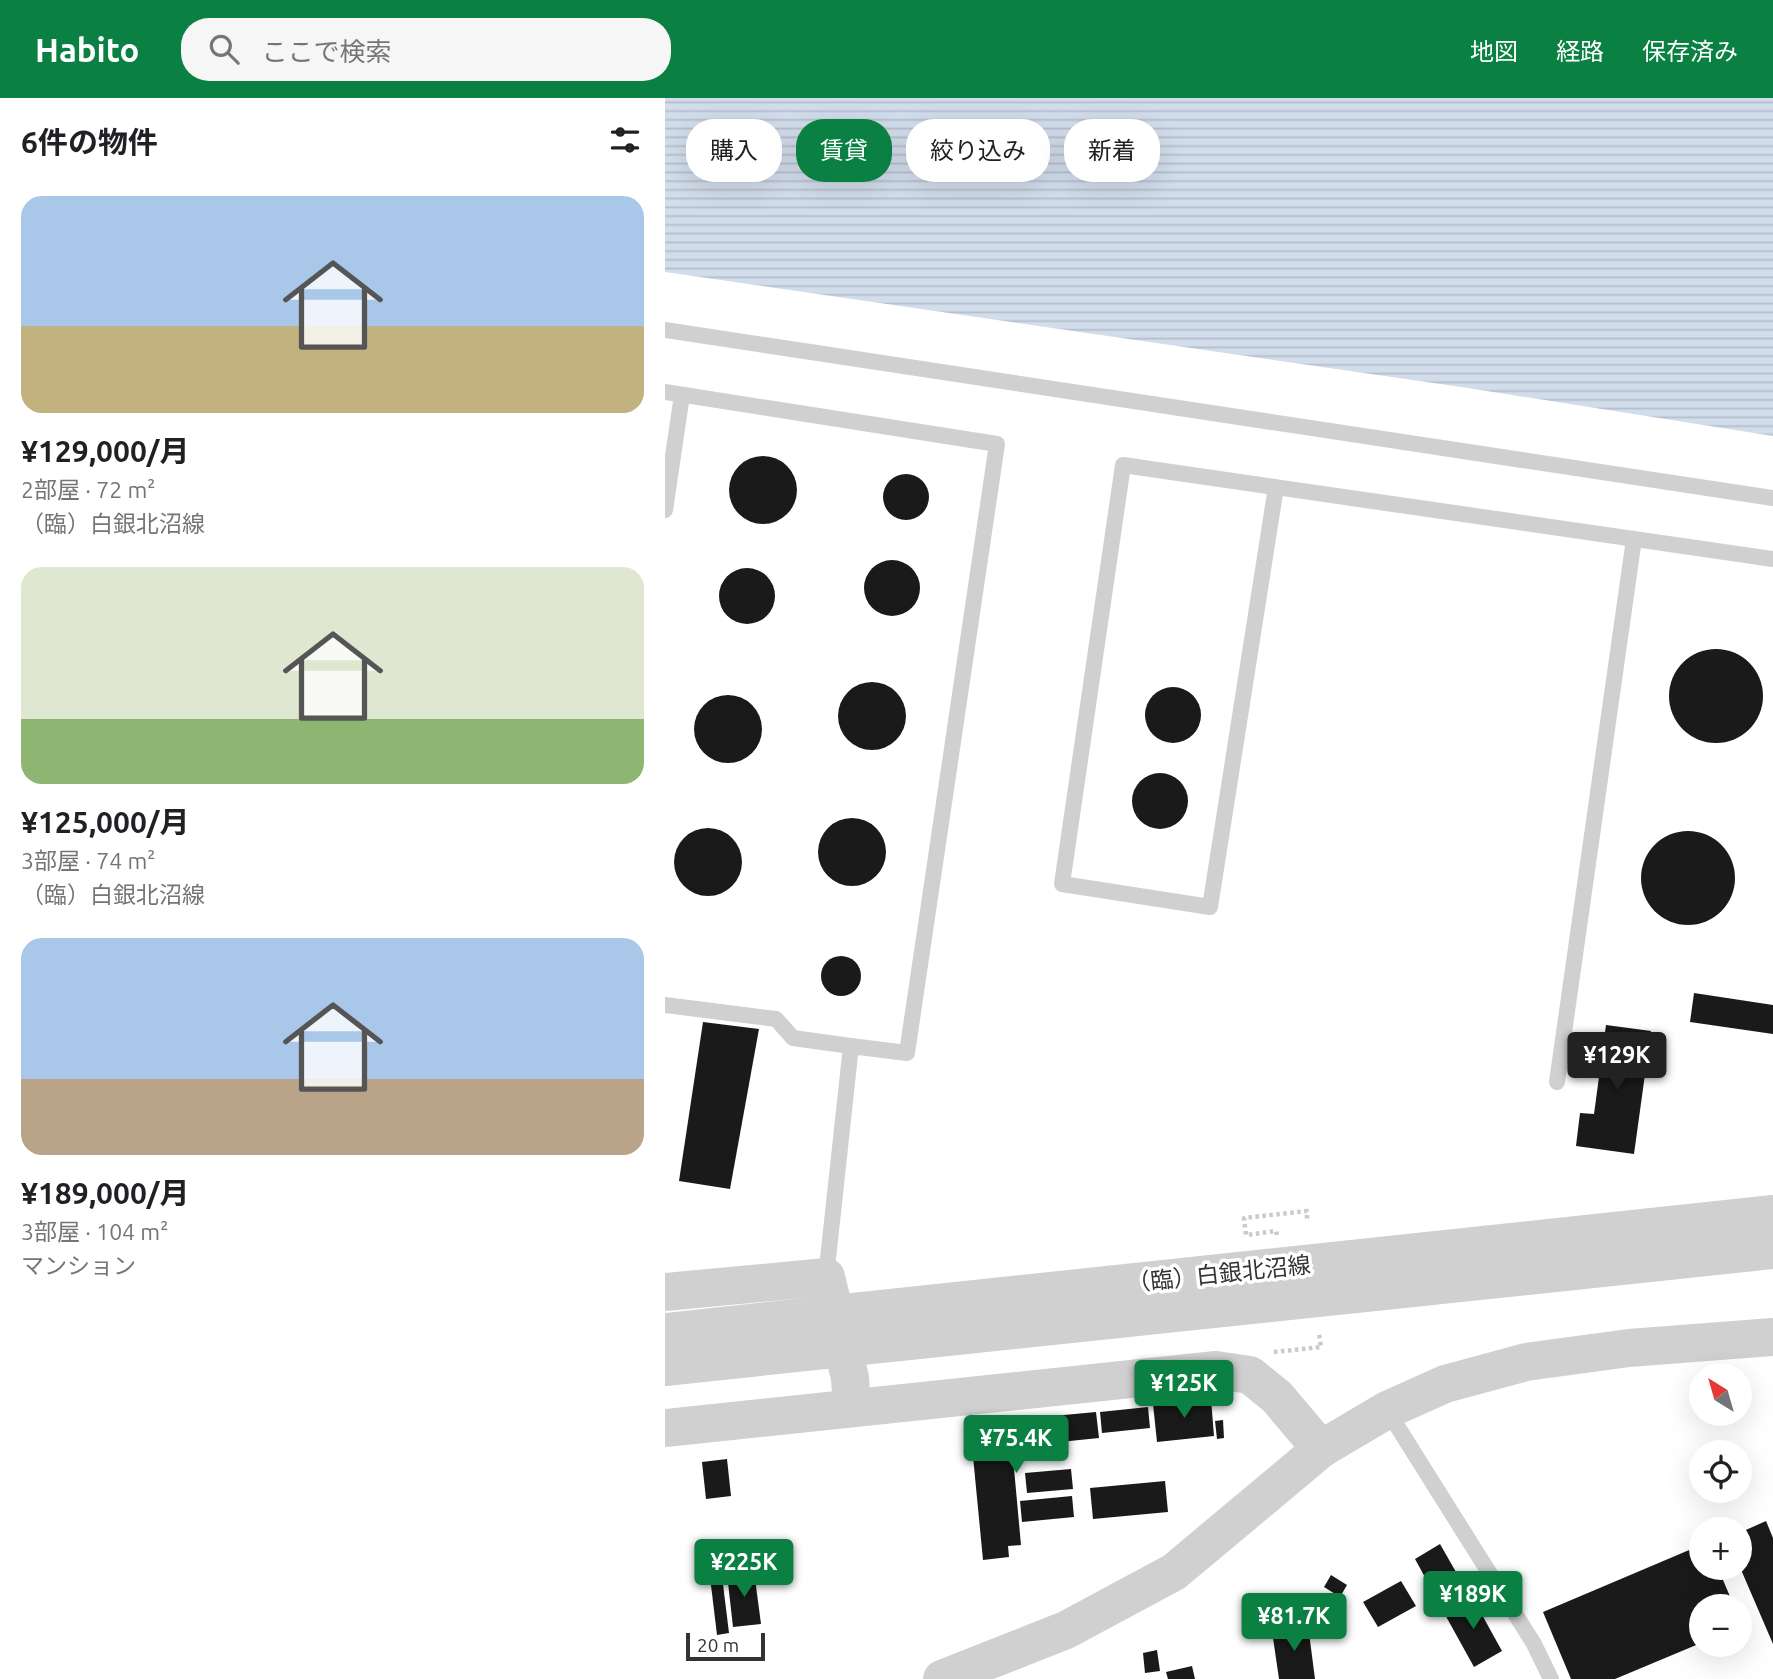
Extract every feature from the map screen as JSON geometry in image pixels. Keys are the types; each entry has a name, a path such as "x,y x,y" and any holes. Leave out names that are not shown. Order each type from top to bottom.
{"street":[{"name":"（臨）白銀北沼線","path":"665,1332 1773,1214"},
{"name":"（臨）白銀北沼線","path":"665,1367 1773,1250"},
{"path":"665,1292 826,1277 850,1378 852,1408"},
{"path":"942,1679 1066,1630 1174,1572 1321,1450 1387,1410 1445,1384 1526,1362 1629,1348 1773,1337"},
{"path":"665,1428 1216,1370 1250,1375 1277,1397 1321,1450"}],"lane":[{"path":"665,330 1773,498"},
{"path":"665,392 997,444 907,1053 793,1038 776,1019 665,1005"},
{"path":"665,510 682,395"},
{"path":"1276,487 1210,907 1062,884 1123,465 1276,487 1773,559"},
{"path":"1556,1082 1634,539"},
{"path":"826,1277 851,1046"},
{"path":"1387,1410 1534,1644 1551,1679"}],"path":[{"path":"1278,1239 1276,1231 1246,1235 1244,1218 1307,1211 1307,1222"},
{"path":"1271,1353 1321,1347 1319,1334"}],"water":[{"path":"665,98 1773,98 1773,436 1468,388 665,272"}],"building":[{"path":"763,456 776,459 787,466 794,477 797,490 794,503 787,514 776,521 763,524 750,521 739,514 732,503 729,490 732,477 739,466 750,459"},
{"path":"906,474 922,481 929,497 922,513 906,520 890,513 883,497 890,481"},
{"path":"887,560 897,560 912,568 918,577 918,599 912,608 897,616 887,616 869,604 864,593 864,583 876,565"},
{"path":"742,568 752,568 767,576 773,585 773,607 767,616 752,624 742,624 724,612 719,601 719,591 731,573"},
{"path":"1716,649 1734,653 1749,663 1759,678 1763,696 1759,714 1749,729 1734,739 1716,743 1698,739 1683,729 1673,714 1669,696 1673,678 1683,663 1698,653"},
{"path":"872,682 885,685 896,692 903,703 906,716 903,729 896,740 885,747 872,750 859,747 848,740 841,729 838,716 841,703 848,692 859,685"},
{"path":"1168,687 1178,687 1193,695 1199,704 1199,726 1193,735 1178,743 1168,743 1150,731 1145,720 1145,710 1157,692"},
{"path":"728,695 741,698 752,705 759,716 762,729 759,742 752,753 741,760 728,763 715,760 704,753 697,742 694,729 697,716 704,705 715,698"},
{"path":"1160,773 1171,775 1180,781 1186,790 1186,812 1180,821 1171,827 1160,829 1149,827 1140,821 1134,812 1132,801 1134,790 1140,781 1149,775"},
{"path":"852,818 865,821 876,828 883,839 886,852 883,865 876,876 865,883 852,886 839,883 828,876 821,865 818,852 821,839 828,828 839,821"},
{"path":"708,828 721,831 732,838 739,849 742,862 739,875 732,886 721,893 708,896 695,893 684,886 677,875 674,862 677,849 684,838 695,831"},
{"path":"1688,831 1706,835 1721,845 1731,860 1735,878 1731,896 1721,911 1706,921 1688,925 1670,921 1655,911 1645,896 1641,878 1645,860 1655,845 1670,835"},
{"path":"841,956 849,957 855,962 860,968 860,984 855,990 849,995 841,996 833,995 827,990 822,984 821,976 822,968 827,962 833,957"},
{"path":"1694,993 1773,1005 1773,1034 1690,1022"},
{"path":"703,1022 759,1029 730,1189 679,1181"},
{"path":"1606,1025 1651,1031 1634,1154 1576,1146 1580,1113 1594,1114"},
{"path":"1211,1399 1214,1436 1157,1442 1153,1404"},
{"path":"1148,1407 1150,1428 1102,1433 1100,1412"},
{"path":"1096,1412 1099,1438 1012,1447 1021,1545 1008,1546 1009,1557 983,1560 972,1446 1012,1443 1010,1420"},
{"path":"1223,1420 1224,1438 1217,1439 1215,1421"},
{"path":"727,1459 731,1496 706,1499 702,1462"},
{"path":"1071,1469 1073,1489 1027,1493 1025,1473"},
{"path":"1165,1481 1168,1512 1093,1519 1090,1488"},
{"path":"1072,1496 1074,1517 1022,1522 1020,1501"},
{"path":"1766,1521 1773,1538 1773,1644 1745,1580 1752,1580 1752,1527"},
{"path":"1440,1544 1464,1586 1438,1601 1415,1559"},
{"path":"1689,1550 1689,1580 1723,1580 1729,1594 1689,1594 1689,1648 1615,1679 1571,1679 1543,1612"},
{"path":"754,1571 761,1624 733,1627 727,1574"},
{"path":"1331,1575 1347,1585 1340,1597 1324,1587"},
{"path":"722,1576 729,1633 717,1635 710,1577"},
{"path":"1401,1581 1416,1606 1378,1627 1363,1602"},
{"path":"1471,1595 1502,1651 1474,1667 1443,1611"},
{"path":"1308,1625 1315,1679 1279,1679 1272,1631"},
{"path":"1157,1650 1160,1671 1145,1673 1143,1653"},
{"path":"1192,1666 1195,1679 1168,1679 1166,1672"}]}
